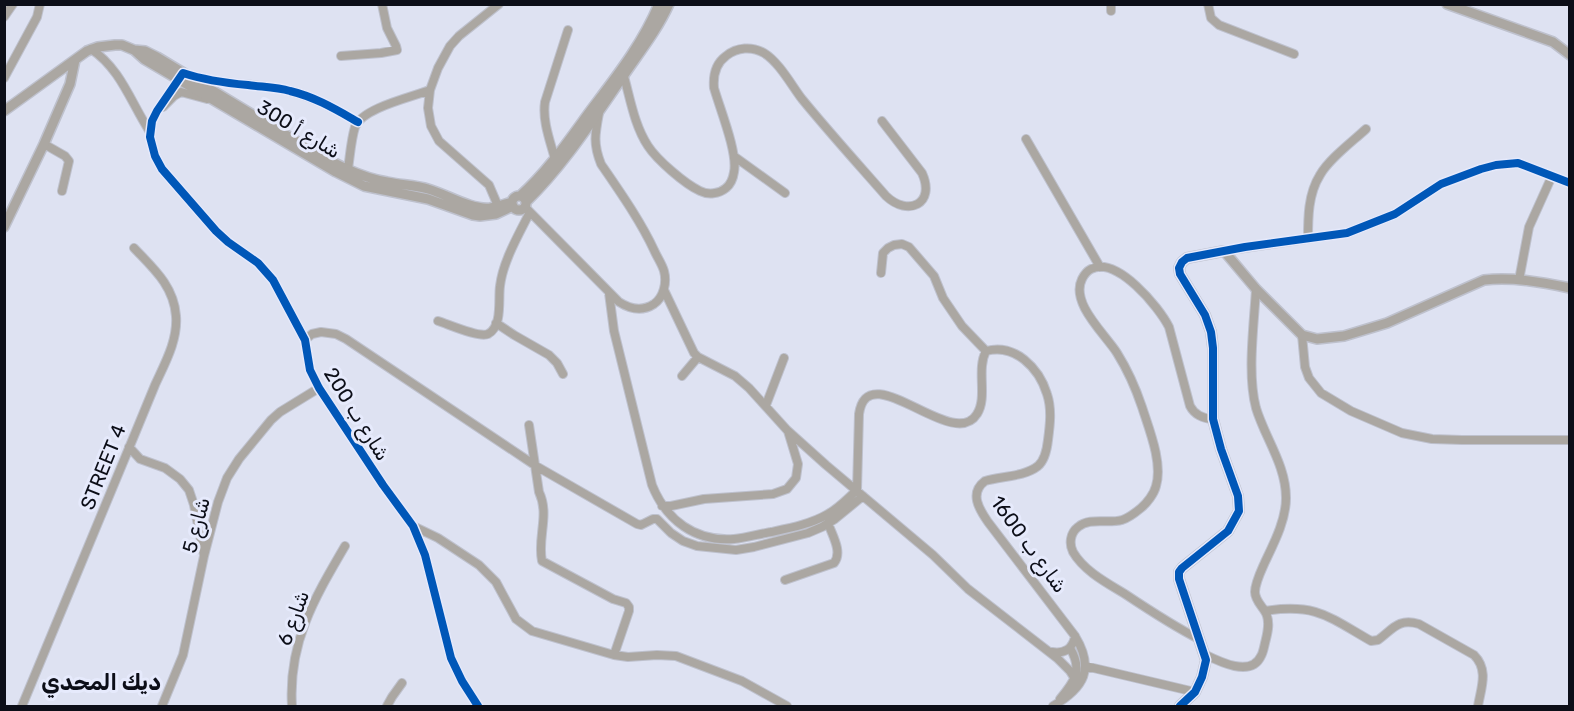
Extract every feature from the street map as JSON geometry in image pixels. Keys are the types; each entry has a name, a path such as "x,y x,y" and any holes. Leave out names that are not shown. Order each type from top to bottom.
{"street":[{"path":"4,16 13,4"},
{"path":"4,78 37,17 40,4"},
{"path":"341,56 397,50 387,28 382,4"},
{"path":"498,206 489,185 439,141 431,126 428,108 430,90 438,68 454,40 499,4"},
{"path":"556,163 599,112 660,4"},
{"path":"438,321 482,335 490,332 496,323 500,283 521,204 545,182 600,98 656,28 669,4"},
{"path":"1208,4 1211,18 1219,25 1294,54"},
{"path":"1447,4 1553,42 1569,56"},
{"path":"556,163 544,110 568,30"},
{"name":"شارع أ 300","path":"91,49 122,45 134,50 149,52 218,103 347,173 404,189 428,189 464,207 472,215 503,212 521,204"},
{"path":"4,111 91,49"},
{"name":"شارع ب 200","path":"91,49 104,59 120,79 150,133 153,150 162,169 221,237 253,259 270,275 305,340 310,370 319,388 413,526 425,555 451,658 478,706"},
{"path":"622,72 641,133 648,145 662,163 694,187 707,193 714,193 727,187 734,174 735,157 713,80 718,64 724,57 739,49 756,49 770,58 891,202 911,207 917,206 926,192 922,173 882,121"},
{"path":"4,227 70,84 75,60"},
{"path":"150,133 154,117 180,76 279,88 311,97 358,122"},
{"name":"شارع أ 300","path":"180,76 256,116 347,173"},
{"path":"347,173 354,135 358,122 363,117 377,109 430,90"},
{"path":"154,117 174,96 181,92 218,103"},
{"path":"521,204 609,292 626,306 633,309 643,308 659,299 664,290 664,271 647,234 598,158 595,143 600,98"},
{"path":"1308,239 1310,204 1320,175 1326,166 1366,129"},
{"path":"1026,139 1100,267"},
{"path":"44,144 65,156 69,161 62,191"},
{"path":"735,157 785,193"},
{"path":"1180,706 1195,692 1206,660 1179,579 1179,572 1228,531 1239,511 1239,496 1221,449 1213,419 1211,332 1204,315 1180,274 1179,268 1182,262 1187,258 1224,250 1347,233 1395,214 1441,184 1481,168 1513,162 1569,183"},
{"path":"1519,280 1529,227 1552,176"},
{"name":"شارع أ 300","path":"464,207 489,208 521,204"},
{"path":"305,340 312,334 321,332 336,334 346,339 536,466 637,524 641,525 657,519 683,541 697,546 736,550 808,533 828,523 860,493 859,414 866,398 875,395 897,398 944,421 963,425 977,414 981,399 981,363 986,351 963,326 943,298 934,276 909,247 902,244 888,248 884,253 881,273"},
{"name":"STREET 4","path":"22,706 170,353 176,331 177,317 169,289 149,262 134,248"},
{"path":"1224,250 1256,289 1302,335 1317,339 1365,331 1484,280 1537,281 1569,288"},
{"path":"1199,639 1176,627 1099,577 1084,566 1071,549 1070,543 1076,528 1093,521 1119,521 1128,518 1144,505 1156,488 1158,477 1157,459 1140,401 1117,353 1091,318 1080,297 1083,277 1091,268 1111,269 1129,280 1160,312 1174,339 1190,406 1199,416 1213,419"},
{"path":"1204,654 1227,665 1246,667 1252,665 1261,656 1268,625 1265,611 1258,602 1255,592 1262,567 1277,535 1286,508 1281,468 1263,426 1254,396 1256,289"},
{"path":"664,290 698,357 735,376 787,430 826,465 933,555 968,588 1064,664 1075,679"},
{"path":"609,292 614,332 652,485 658,500 671,516 690,530 707,537 735,539 804,524 829,514 860,493"},
{"path":"496,323 549,354 563,374"},
{"path":"1302,335 1305,367 1309,378 1321,393 1351,411 1402,433 1432,439 1569,440"},
{"name":"شارع ب 1600","path":"986,351 1004,350 1028,362 1047,394 1050,427 1041,463 1022,473 985,481 976,492 976,500 988,522 1083,648 1085,666"},
{"path":"682,376 698,357"},
{"path":"765,405 784,358"},
{"name":"شارع 5","path":"162,706 183,655 204,556 218,502 227,478 239,459 271,420 319,388"},
{"path":"529,425 539,492 544,501 542,561 626,603 629,611 614,655"},
{"path":"662,506 704,499 773,494 787,489 796,478 798,464 787,430"},
{"path":"129,447 140,459"},
{"path":"123,461 140,459 165,468 180,479 189,490 194,505 204,556"},
{"path":"785,580 834,563 838,553 828,523"},
{"path":"804,524 808,533"},
{"path":"413,526 438,538 479,565 496,582 516,619 526,628 614,655 676,657 742,681 787,706"},
{"name":"شارع 6","path":"292,706 292,682 300,633 317,595 345,546"},
{"path":"1265,611 1293,609 1319,612 1371,641 1378,640 1400,623 1410,621 1419,624 1474,655 1480,661 1483,676 1478,706"},
{"path":"1047,651 1059,653 1070,648 1075,636"},
{"path":"1054,706 1075,679 1076,663 1070,648"},
{"path":"1054,706 1075,691 1082,680 1085,666 1195,692"},
{"path":"387,706 402,682"}],"cycle path":[{"path":"358,122 325,104 299,94 280,89 215,81 183,73 157,111 152,121 150,137 155,156 162,169 216,231 258,263 273,280 305,340 310,370 319,388 413,526 425,555 451,658 478,706"},
{"path":"1180,706 1195,692 1206,660 1179,579 1179,572 1228,531 1239,511 1238,496 1213,419 1211,332 1205,315 1180,274 1179,268 1182,262 1187,258 1245,247 1347,233 1395,214 1441,184 1496,165 1518,163 1570,183"}],"district":[{"name":"ديك المحدي","path":"101,682"}]}
